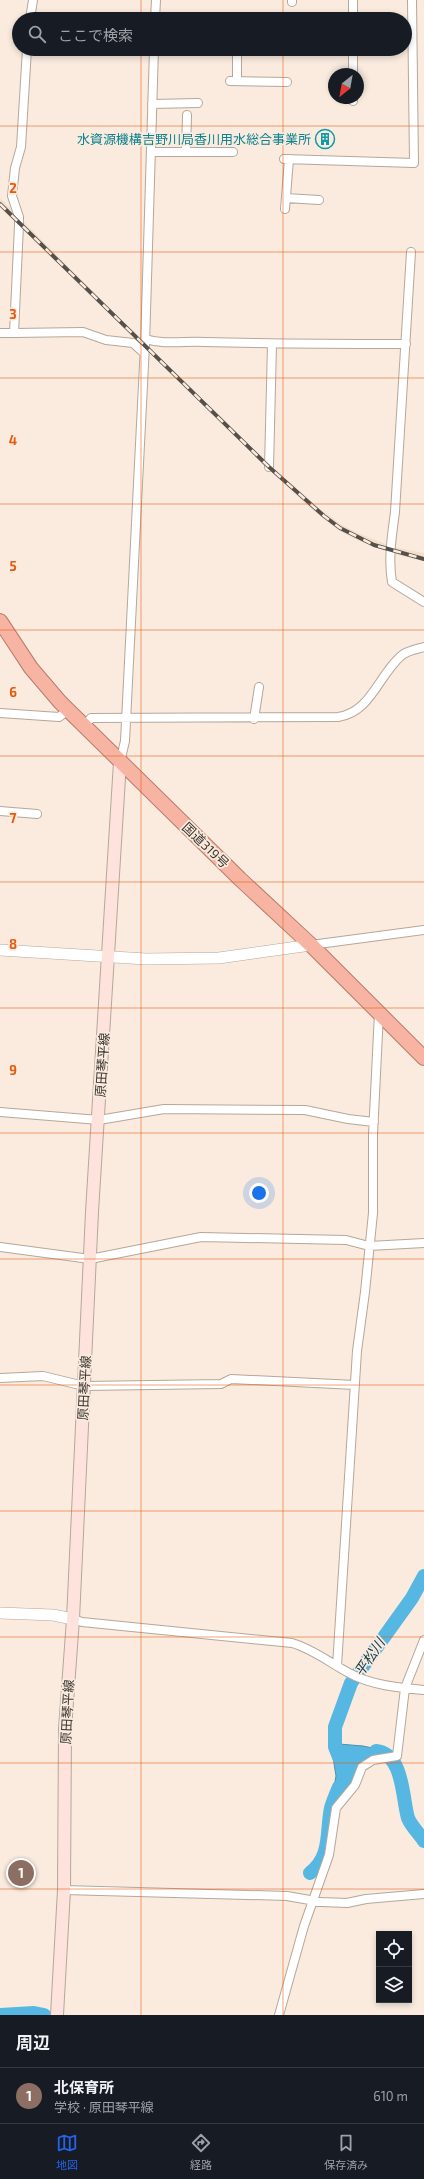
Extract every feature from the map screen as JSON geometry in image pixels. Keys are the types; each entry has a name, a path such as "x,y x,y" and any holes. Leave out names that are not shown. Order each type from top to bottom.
{"highway":[{"name":"国道319号","path":"0,621 31,668 68,710 120,762 311,945 424,1058"}],"main road":[{"name":"原田琴平線","path":"57,2015 64,1890 64,1729 73,1619 90,1259 120,762"}],"street":[{"path":"31,12 33,0"},
{"path":"155,12 156,0"},
{"path":"353,0 353,12"},
{"path":"411,12 412,0"},
{"path":"14,333 19,217 12,196 15,168 21,147 27,56"},
{"path":"120,762 125,741 145,339 154,56"},
{"path":"236,56 234,81 287,82"},
{"path":"353,56 353,68"},
{"path":"285,209 286,159 414,163 410,56"},
{"path":"152,104 198,103"},
{"path":"186,152 187,115"},
{"path":"151,152 233,152"},
{"path":"286,198 319,200"},
{"path":"411,252 395,512 390,550 390,572 392,582 424,602"},
{"path":"0,333 83,332 106,340 133,342 144,353"},
{"path":"145,339 158,343 200,341 272,344 406,344"},
{"path":"269,467 272,344"},
{"path":"84,726 90,718 254,719 338,717 349,715 360,708 401,655 424,647"},
{"path":"254,719 259,687"},
{"path":"0,713 60,717 68,710"},
{"path":"0,811 36,814"},
{"path":"0,950 146,959 219,958 424,930"},
{"path":"337,1666 357,1352 373,1213 374,1122 379,1013"},
{"path":"0,1112 99,1120 164,1109 305,1110 348,1119 374,1122"},
{"path":"0,1247 90,1259 201,1237 346,1240 369,1246 424,1243"},
{"path":"0,1378 43,1376 84,1386 221,1384 231,1379 356,1385"},
{"path":"0,1613 53,1615 112,1625 292,1642 307,1647 337,1666 366,1680 405,1688 424,1690"},
{"path":"279,2015 312,1901 329,1855 336,1808 355,1785 362,1767 374,1760 397,1756 405,1688 424,1640"},
{"path":"64,1890 287,1896 312,1901 347,1903 366,1899 424,1894"}],"shaded area":[{"path":"0,198 141,340 292,486 313,504 342,525 360,534 394,547 424,553 424,561 393,554 357,540 338,530 310,508 0,207"}],"water":[{"path":"339,1744 363,1746 392,1752 391,1754 370,1758 350,1789 333,1805 331,1804 336,1776 331,1745"}],"waterway":[{"name":"平松川","path":"341,1762 335,1747 335,1727 351,1683 412,1598 424,1576"},
{"name":"平松川","path":"376,1751 385,1754 392,1760 397,1768 408,1818 424,1841"},
{"name":"平松川","path":"310,1873 322,1859 325,1851 331,1808 339,1787"},
{"path":"0,2015 34,2013 44,2015"}],"railway":[{"path":"0,204 269,467 324,516 340,528 374,545 424,559"}],"place":[{"name":"水資源機構吉野川局香川用水総合事業所","path":"325,139"},
{"name":"北保育所","path":"21,1873"}]}
